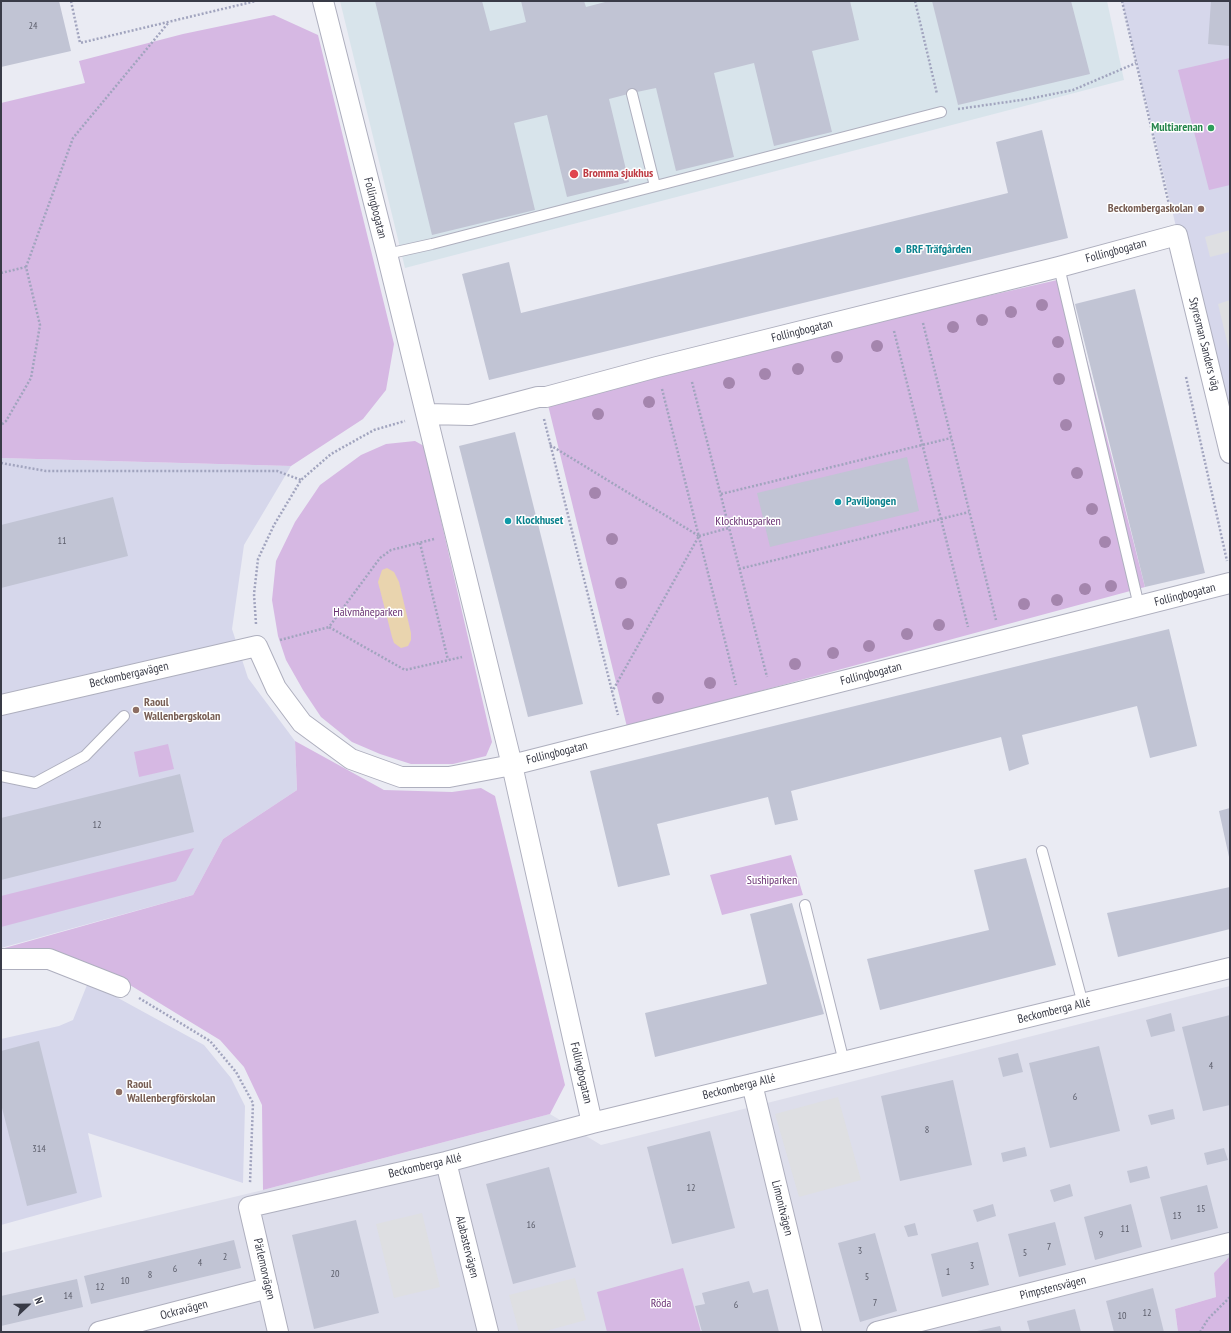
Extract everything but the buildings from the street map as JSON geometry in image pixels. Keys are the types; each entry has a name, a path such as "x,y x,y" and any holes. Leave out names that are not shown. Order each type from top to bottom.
{"street":[{"name":"Follingbogatan","path":"323,1 387,254 512,765 592,1123"},
{"name":"Follingbogatan","path":"426,414 470,415 538,397 546,397 657,367 1059,267 1177,235"},
{"name":"Styresman Sanders väg","path":"1177,235 1226,418 1230,453"},
{"name":"Follingbogatan","path":"512,765 1139,606 1229,574"},
{"path":"257,646 276,688 302,723 351,759 401,777 449,777 512,765"},
{"name":"Beckombergavägen","path":"1,705 257,646"},
{"path":"1,958 49,959 120,987"},
{"name":"Beckomberga Allé","path":"249,1207 446,1162 592,1123 1230,968"},
{"name":"Limonitvägen","path":"752,1084 812,1332"},
{"name":"Alabastervägen","path":"446,1162 488,1332"},
{"name":"Pärlemorvägen","path":"249,1207 278,1332"},
{"name":"Pimpstensvägen","path":"877,1332 1230,1243"},
{"name":"Ockravägen","path":"99,1332 268,1288"}],"lane":[{"path":"632,94 655,186"},
{"path":"387,254 432,244 942,112"},
{"path":"1059,267 1139,606"},
{"path":"1,776 35,783 85,756 124,716"},
{"path":"1042,851 1083,1004"},
{"path":"805,905 844,1062"}],"path":[{"path":"71,1 80,43 256,1"},
{"path":"916,1 942,112 1028,100 1073,90 1136,63"},
{"path":"1122,1 1177,235"},
{"path":"1,424 6,421 32,378 40,325 26,266 73,138 168,22"},
{"path":"1,273 26,266"},
{"path":"917,302 1001,641"},
{"path":"889,309 973,648"},
{"path":"687,360 772,699"},
{"path":"657,367 742,707"},
{"path":"1185,372 1229,574"},
{"path":"538,397 623,736"},
{"path":"329,627 405,670 448,660 420,543 391,550 380,558 329,627 257,646 254,594 258,559 274,525 301,480 331,454 374,430 426,414"},
{"path":"721,494 951,438"},
{"path":"550,445 699,536"},
{"path":"1,463 46,471 277,470 301,480"},
{"path":"739,569 969,512"},
{"path":"612,692 699,536 729,528"},
{"path":"120,987 210,1041 236,1072 253,1103 249,1207"},
{"path":"1200,1332 1208,1319 1230,1297"}],"shaded area":[{"name":"Bromma sjukhus","path":"340,1 1107,1 1124,80 405,268"},
{"name":"Beckombergaskolan","path":"1122,1 1230,1 1230,417 1222,419"},
{"path":"1230,230 1230,252 1210,257 1205,237"},
{"path":"1230,300 1230,354 1218,304"},
{"name":"Raoul Wallenbergskolan","path":"1,458 291,466 244,545 232,629 248,678 295,741 297,790 223,839 193,895 1,948"},
{"path":"387,568 394,572 399,582 411,633 411,640 408,646 401,648 394,643 378,582 382,570"},
{"name":"Raoul Wallenbergförskolan","path":"87,985 98,987 204,1045 231,1078 245,1106 243,1183 88,1133 102,1197 1,1225 1,1039 59,1026 73,1020"},
{"path":"1230,986 1230,1256 1214,1273 1216,1297 1175,1309 1178,1332 1,1332 1,1253 263,1190 550,1114 601,1145"},
{"path":"838,1097 861,1180 799,1197 775,1114"},
{"path":"422,1213 440,1287 394,1298 376,1224"},
{"path":"575,1278 586,1320 542,1332 519,1332 509,1295"}],"green space":[{"path":"274,15 318,35 394,344 386,390 363,419 291,466 1,458 1,103 85,83 79,61 183,34"},
{"name":"Multiarenan","path":"1230,58 1230,185 1209,190 1178,70"},
{"name":"Klockhusparken","path":"1066,278 1145,587 627,727 546,397"},
{"name":"Halvmåneparken","path":"415,441 424,446 492,742 486,756 453,764 411,764 380,754 352,742 321,717 303,690 286,660 278,636 272,600 276,561 295,522 320,485 361,455 386,444"},
{"path":"295,741 384,790 452,792 481,788 495,796 565,1085 550,1114 263,1190 262,1105 244,1067 220,1040 125,982 49,951 1,949 193,895 223,839 297,790"},
{"path":"168,744 174,769 139,777 134,752"},
{"path":"194,848 176,881 1,927 1,896"},
{"name":"Sushiparken","path":"791,855 803,895 722,915 710,875"},
{"path":"1230,1256 1230,1332 1178,1332 1175,1309 1216,1297 1214,1273"},
{"name":"Röda","path":"683,1268 701,1332 607,1332 597,1292"}],"place":[{"name":"Multiarenan","path":"1211,128"},
{"name":"Bromma sjukhus","path":"574,174"},
{"name":"Beckombergaskolan","path":"1201,209"},
{"name":"BRF Träfgården","path":"898,250"},
{"name":"Paviljongen","path":"838,502"},
{"name":"Klockhuset","path":"508,521"},
{"name":"Raoul Wallenbergskolan","path":"136,710"},
{"name":"Raoul Wallenbergförskolan","path":"119,1092"}]}
